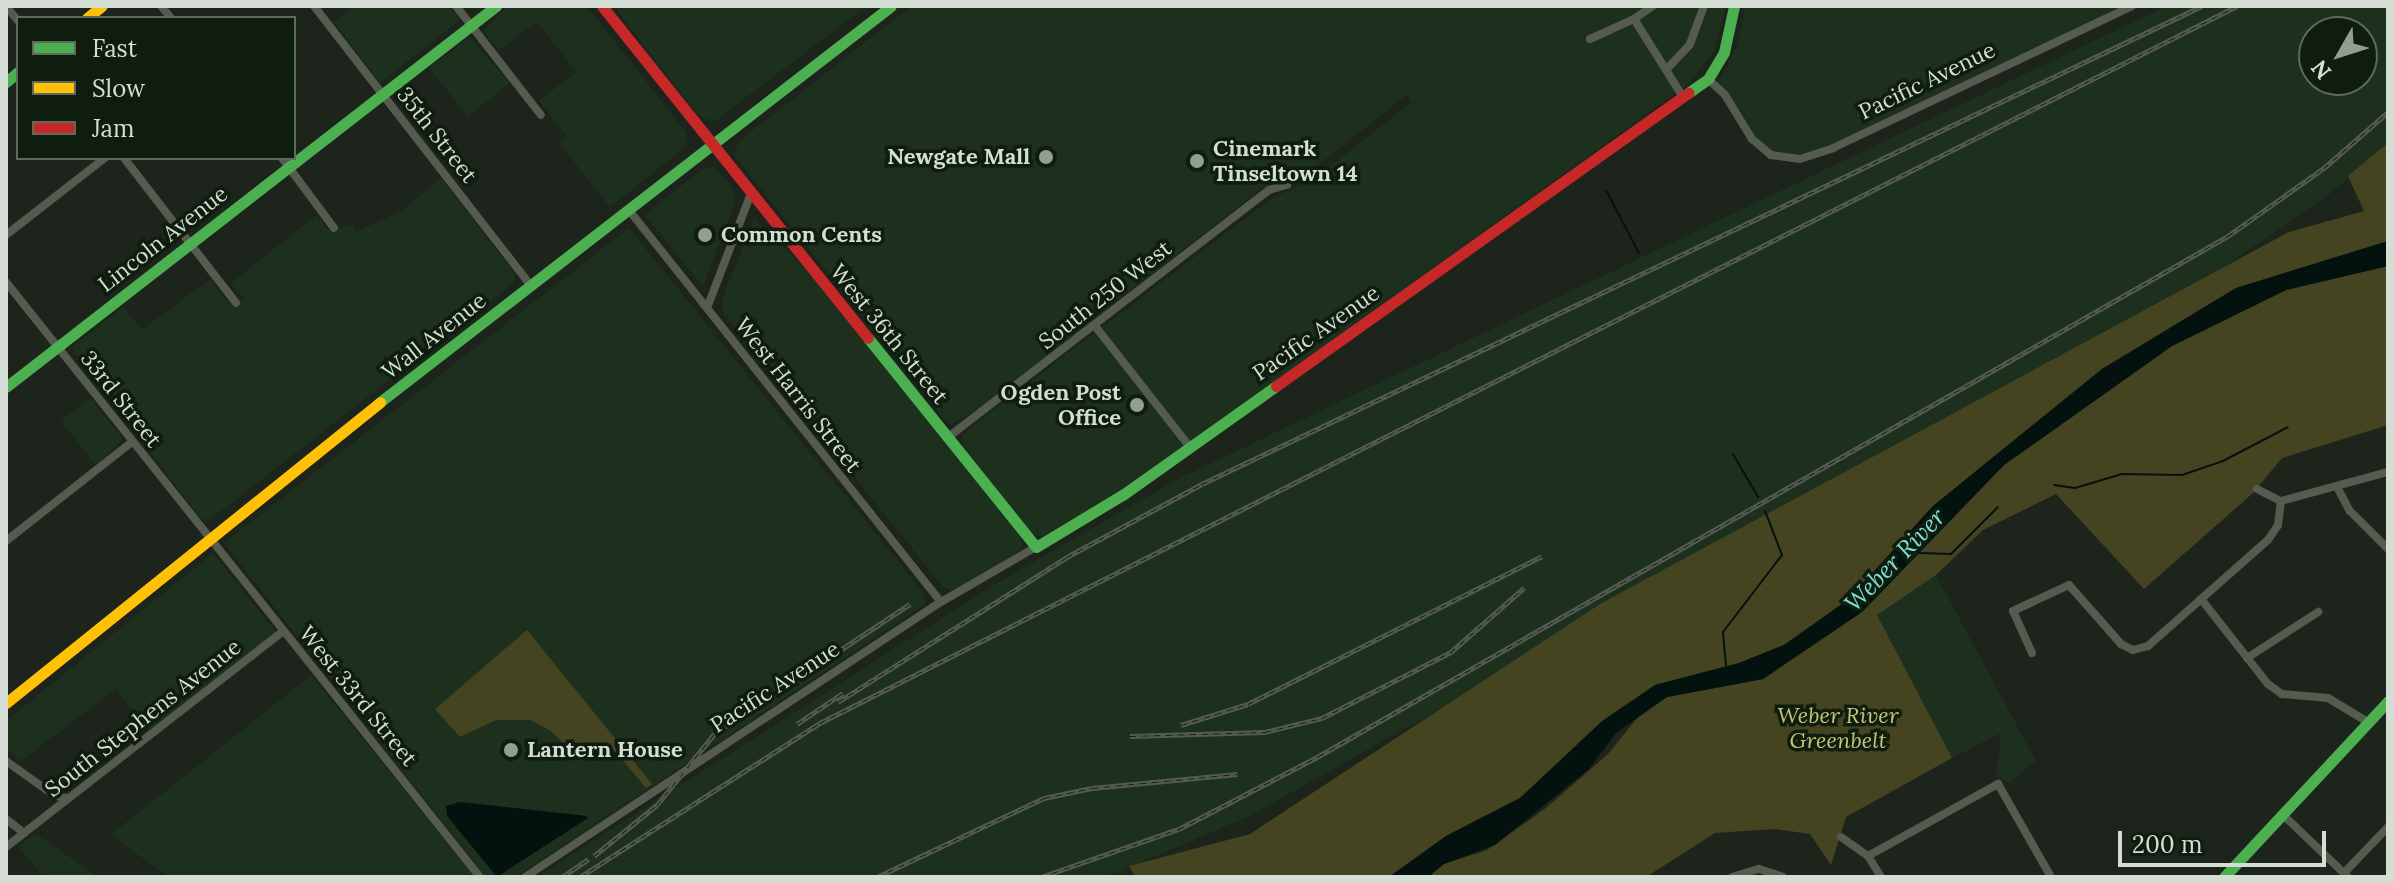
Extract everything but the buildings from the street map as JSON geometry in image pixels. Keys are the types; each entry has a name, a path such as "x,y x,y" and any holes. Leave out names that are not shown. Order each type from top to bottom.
{"street":[{"name":"35th Street","path":"314,6 531,286"},
{"path":"456,6 541,115"},
{"name":"Lincoln Avenue","path":"296,154 496,6"},
{"name":"West 36th Street","path":"602,6 750,196 1036,547"},
{"name":"Wall Avenue","path":"6,703 209,537 891,6"},
{"path":"1590,39 1634,19 1653,6"},
{"path":"1666,70 1690,44 1704,6"},
{"path":"1708,79 1724,52 1734,6"},
{"name":"Pacific Avenue","path":"525,877 941,602 1036,547 1190,447 1708,79 1725,95 1752,139 1771,155 1800,159 1833,148 2132,6"},
{"path":"1634,19 1683,97"},
{"path":"6,235 102,160"},
{"path":"126,160 236,303"},
{"name":"Lincoln Avenue","path":"6,387 190,243 285,162"},
{"path":"285,162 334,228"},
{"name":"South 250 West","path":"947,438 1269,190 1287,185"},
{"path":"707,308 750,196"},
{"name":"West Harris Street","path":"628,209 941,602"},
{"name":"33rd Street","path":"6,282 209,537"},
{"path":"1095,326 1190,447"},
{"path":"6,541 132,442"},
{"path":"2257,489 2281,501 2388,472"},
{"path":"2337,487 2350,511 2388,549"},
{"path":"2032,653 2013,611 2069,585 2121,644 2133,650 2148,646 2268,540 2278,525 2281,501"},
{"name":"West 33rd Street","path":"209,537 480,877"},
{"path":"2201,599 2247,658 2282,694 2328,698 2368,722"},
{"path":"2247,658 2318,612"},
{"name":"South Stephens Avenue","path":"6,847 283,631"},
{"path":"2224,877 2388,701"},
{"path":"6,761 55,796 68,798"},
{"path":"1868,856 1986,786 2005,789 2051,877"},
{"path":"2282,814 2346,875 2388,827"},
{"path":"6,819 24,833"},
{"path":"1841,837 1868,856 1881,877"},
{"path":"1732,877 1759,869 1783,877"}],"shaded area":[{"path":"354,6 450,6 460,20 380,83 334,22"},
{"path":"508,6 587,6 686,132 687,146 610,207 559,143 567,137 539,101 576,72 537,22 499,50 483,31"},
{"path":"613,6 867,6 714,122 699,116"},
{"path":"911,6 1726,6 1714,52 1686,86 1112,498 1043,537 1030,532 962,446 963,433 1272,198 1312,180 1412,102 1407,95 1309,172 1262,188 980,408 949,425 734,155 739,141"},
{"path":"1745,6 2123,6 1811,154 1783,157 1762,146 1718,83 1738,44"},
{"path":"2167,6 2388,6 2388,145 2326,197 2227,265 1250,816 1106,877 537,877 997,583 1180,478"},
{"path":"469,37 510,83 468,117 429,68"},
{"path":"714,167 732,187 736,200 703,287 645,215 702,169"},
{"path":"441,178 515,274 515,282 211,519 201,519 71,348 123,307 142,330 210,279 233,308 244,298 230,284 317,215 328,230 351,225 356,232 401,211"},
{"path":"754,218 815,278 1020,535 1022,546 1015,555 955,590 943,587 724,315 722,300"},
{"path":"629,228 922,591 926,604 516,877 486,877 224,543"},
{"path":"90,398 123,439 96,466 61,421"},
{"path":"213,553 279,636 151,734 116,689 21,761 6,750 6,721"},
{"path":"1936,575 2036,761 2010,783 1996,776 2001,733 1952,758 1877,615"},
{"path":"311,675 475,877 169,877 110,835"},
{"path":"36,834 99,877 43,877 18,846"}],"green space":[{"name":"Weber River Greenbelt","path":"2388,143 2388,241 2236,288 2102,369 1933,506 1849,599 1784,645 1739,663 1655,685 1520,798 1446,836 1389,877 1135,877 1129,866 1250,834 1600,604 2289,232 2364,211 2348,176"},
{"name":"Weber River Greenbelt","path":"2388,266 2388,425 2282,458 2253,493 2144,589 2056,494 1983,530 1936,575 1877,615 1952,758 1846,817 1831,865 1810,834 1775,829 1715,833 1646,877 1428,877 1444,864 1487,850 1546,808 1608,754 1642,712 1667,697 1763,679 1862,612 2004,465 2172,346 2286,290"},
{"path":"527,630 652,784 646,788 609,744 581,761 551,731 530,720 496,720 460,737 435,709"}],"water":[{"name":"Weber River","path":"2388,241 2388,266 2286,290 2172,346 2004,465 1862,612 1763,679 1667,697 1616,733 1589,769 1495,845 1444,864 1428,877 1389,877 1446,836 1520,798 1602,721 1655,685 1739,663 1784,645 1849,599 1933,506 2102,369 2236,288"},
{"path":"460,802 588,818 497,877 447,816 446,806"}],"waterway":[{"path":"1606,190 1639,253"},
{"path":"2054,485 2075,488 2122,474 2182,475 2223,461 2288,427"},
{"path":"1733,454 1758,497"},
{"name":"Weber River","path":"1919,553 1951,554 1998,507"},
{"path":"1726,666 1723,632 1782,555 1765,511"}],"railway":[{"path":"838,702 1067,557 1202,484 2202,6"},
{"path":"580,877 820,723 2237,6"},
{"path":"1041,877 1179,829 1319,756 2228,236 2324,168 2388,112"},
{"path":"1181,725 1248,704 1542,556"},
{"path":"1130,736 1265,732 1322,718 1451,652 1525,587"},
{"path":"594,856 657,805 715,733 910,604"},
{"path":"797,724 843,693"},
{"path":"877,877 1044,798 1092,788 1237,774"},
{"path":"562,877 589,859"}],"traffic: fast":[{"path":"6,387 496,6"},
{"path":"380,402 891,6"},
{"path":"1688,93 1708,79 1724,52 1734,6"},
{"path":"6,82 16,74"},
{"path":"868,338 1036,547 1124,494 1276,386"},
{"path":"2224,877 2388,701"}],"traffic: slow":[{"path":"90,16 102,6"},
{"path":"6,703 380,402"}],"traffic: jam":[{"path":"602,6 868,338"},
{"path":"1276,386 1688,93"}],"place":[{"name":"Newgate Mall","path":"1046,157"},
{"name":"Cinemark Tinseltown 14","path":"1197,161"},
{"name":"Common Cents","path":"705,235"},
{"name":"Ogden Post Office","path":"1137,405"},
{"name":"Lantern House","path":"511,750"}]}
